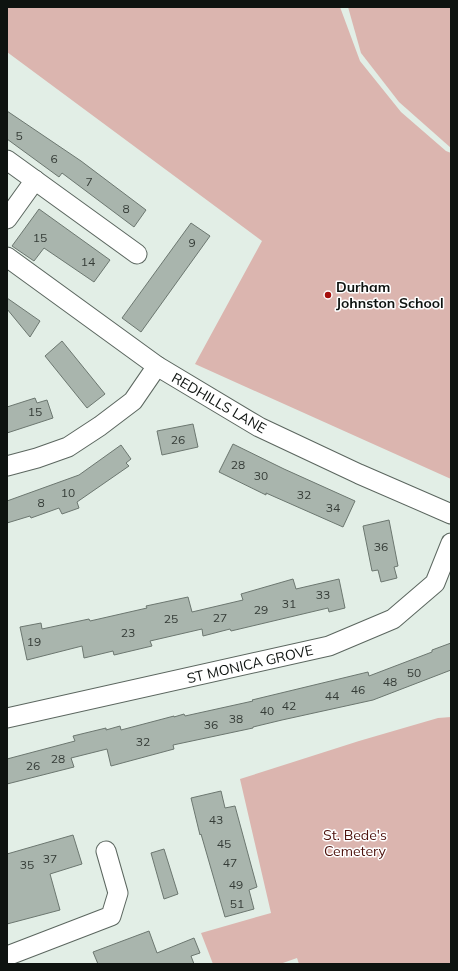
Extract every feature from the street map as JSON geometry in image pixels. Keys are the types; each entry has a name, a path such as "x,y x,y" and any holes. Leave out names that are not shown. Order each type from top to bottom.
{"street":[{"path":"7,160 137,254"},
{"path":"7,219 35,180"},
{"name":"REDHILLS LANE","path":"7,257 157,366 259,427 359,474 451,514"},
{"path":"7,466 37,458 68,446 100,426 133,401 157,366"},
{"name":"ST MONICA GROVE","path":"7,718 329,646 393,619 435,583 451,543"},
{"path":"7,956 111,916 118,893 106,851"}],"green space":[{"name":"Durham Johnston School","path":"7,7 340,7 360,61 401,112 446,151 451,153 451,479 195,364 262,241 7,52"},
{"path":"348,7 451,7 451,148 399,102 361,53"},
{"name":"St. Bede's Cemetery","path":"451,717 451,964 299,964 297,958 280,964 213,964 201,933 271,913 240,779 359,741 438,718"}],"building":[{"path":"7,111 81,161 146,210 134,227 62,173 59,177 7,139"},
{"path":"39,209 110,260 94,282 44,248 34,261 12,246"},
{"path":"191,223 210,236 141,332 122,318"},
{"path":"7,298 40,321 30,337 7,309"},
{"path":"62,341 105,394 87,408 45,356"},
{"path":"35,398 37,403 47,400 53,418 7,433 7,407"},
{"path":"193,424 198,447 162,455 157,431"},
{"path":"233,444 355,501 343,527 266,493 266,495 219,472"},
{"path":"121,445 131,459 126,463 129,466 77,502 79,508 62,514 59,508 31,518 30,516 7,523 7,501 79,475"},
{"path":"389,520 398,566 394,567 397,578 381,582 378,570 372,571 363,526"},
{"path":"293,579 296,589 339,579 345,608 329,612 328,608 231,631 230,629 203,636 202,629 150,641 152,646 114,655 113,651 84,658 82,646 27,660 20,627 41,623 42,629 89,619 90,621 147,608 146,606 188,597 192,612 243,600 241,594"},
{"path":"451,643 451,670 373,700 173,745 174,749 111,766 107,749 71,758 74,767 7,784 7,759 75,741 73,736 120,726 121,730 174,716 184,714 185,716 253,701 252,700 368,672 369,676 432,652 432,650"},
{"path":"221,791 225,808 235,806 257,887 249,890 254,909 225,917 201,834 200,835 191,798"},
{"path":"73,835 82,864 50,874 60,910 7,924 7,854"},
{"path":"164,849 178,894 164,899 151,853"},
{"path":"149,931 157,953 194,938 200,953 191,956 194,964 98,964 93,952"}],"place":[{"name":"Durham Johnston School","path":"328,295"}]}
